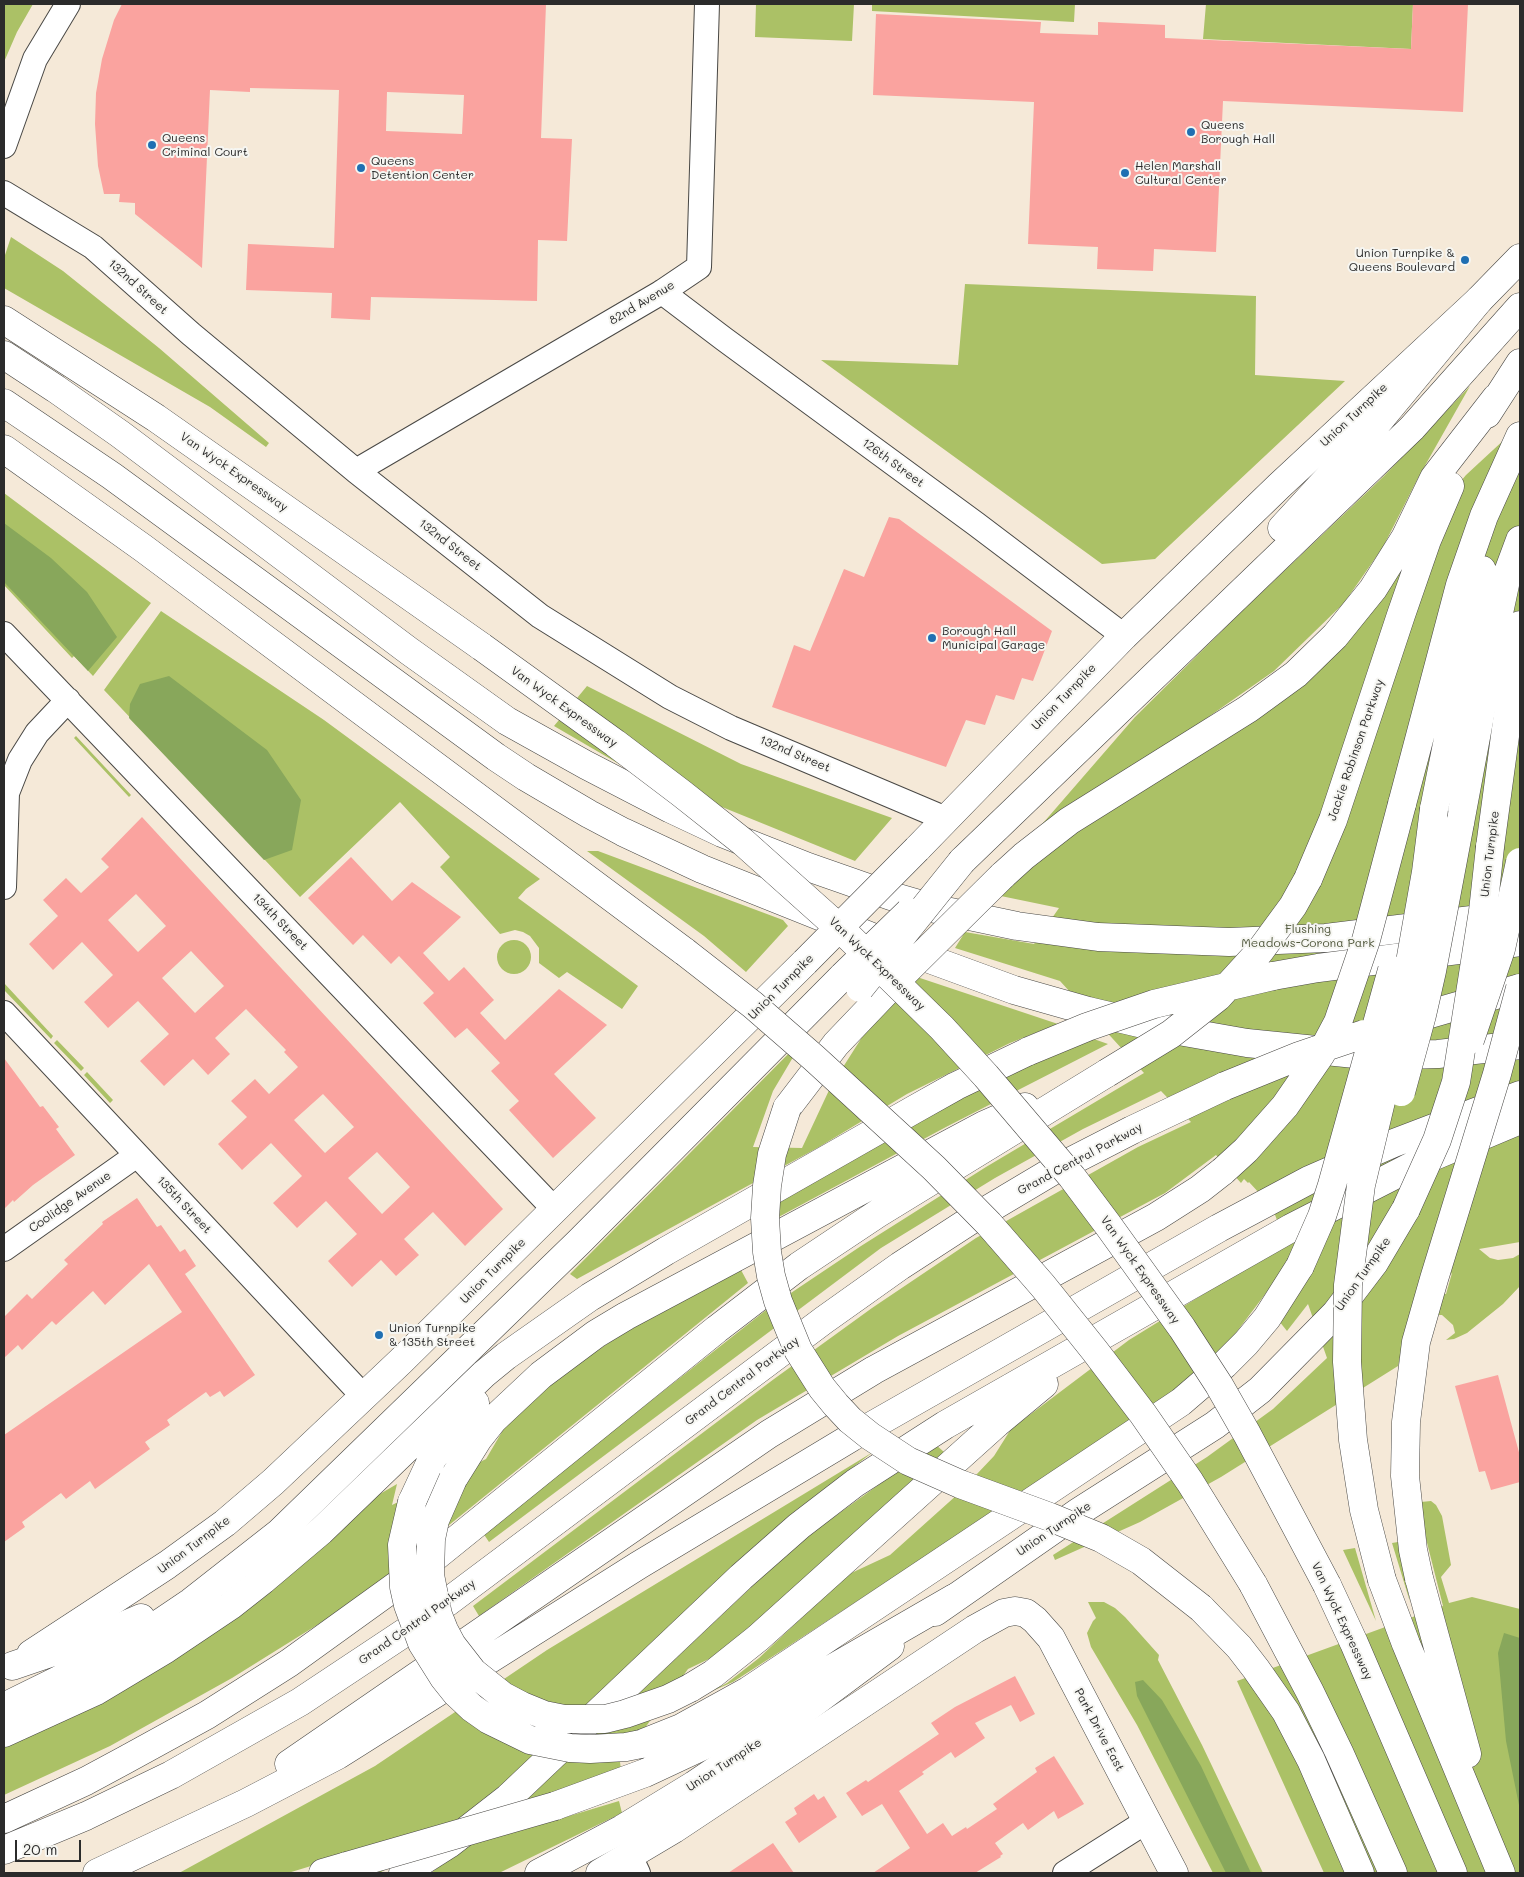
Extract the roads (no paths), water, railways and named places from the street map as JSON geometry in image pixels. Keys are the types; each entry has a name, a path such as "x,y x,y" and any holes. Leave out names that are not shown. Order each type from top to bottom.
{"main road":[{"name":"Union Turnpike","path":"8,1668 137,1586 225,1523 273,1482 364,1397 805,962 1124,636 1286,479 1479,300 1520,258"},
{"path":"1198,632 1252,561 1363,440 1479,300"},
{"path":"4,1707 79,1670 130,1641 191,1602 253,1555 303,1510 566,1254 852,982 962,860 1412,428 1520,307"},
{"name":"Van Wyck Expressway","path":"4,320 156,418 482,647 659,776 743,842 847,934 942,1028 986,1076 1077,1184 1182,1328 1219,1385 1327,1585 1453,1873"},
{"path":"4,356 56,389 127,440 409,651 508,721 586,765 671,809 808,867 891,896 936,909 1017,926 1115,938 1229,942 1326,938 1520,914"},
{"name":"Jackie Robinson Parkway","path":"1107,1073 1171,1034 1218,997 1260,951 1293,906 1308,879 1333,820 1401,615 1441,504 1460,464 1496,398 1520,363"},
{"path":"787,1108 836,1044 901,976 1024,856 1069,822 1248,708 1296,674 1335,636 1373,589 1405,538 1434,478 1496,398"},
{"path":"4,403 112,476 462,734 589,814 702,869 902,949 1005,987 1088,1011 1156,1027 1247,1043 1375,1056 1438,1054 1520,1045"},
{"path":"190,1830 396,1692 769,1434 874,1370 1156,1217 1223,1171 1246,1150 1285,1106 1312,1069 1338,1022 1350,992 1366,940 1460,585 1478,532 1520,436"},
{"path":"4,449 142,548 685,952 760,1011 858,1097 934,1168 989,1224 1095,1350 1143,1414 1190,1482 1253,1584 1310,1692 1393,1873"},
{"path":"1500,478 1434,809 1426,872 1398,1030 1361,1185 1351,1251 1346,1328 1353,1440 1364,1510 1382,1580 1421,1682 1501,1873"},
{"path":"1351,1251 1403,1084 1422,1015 1500,608 1507,575 1520,540"},
{"name":"Union Turnpike","path":"1456,1082 1483,911 1520,625"},
{"path":"560,1318 486,1391 463,1417 432,1459 412,1502 405,1526 402,1545 404,1587 422,1643 444,1678 472,1708 489,1720 530,1740 570,1748 626,1748 681,1728 748,1690 1181,1402 1224,1365 1246,1343 1267,1318 1300,1266 1322,1216 1380,1018 1415,870 1434,809"},
{"name":"Union Turnpike","path":"539,1873 622,1829 721,1767 796,1716 954,1598 1080,1510 1215,1425 1260,1390 1336,1313 1374,1263 1406,1209 1437,1140 1501,949 1520,862"},
{"path":"4,1733 96,1691 166,1649 230,1606 321,1531 484,1374 506,1356 590,1297 666,1251 956,1086 1028,1051 1087,1027 1154,1004 1273,976 1318,968 1520,942"},
{"path":"852,982 840,1014 804,1065 772,1154 767,1186 765,1218 767,1252 771,1276 786,1325 798,1350 814,1376 850,1420 870,1436 908,1461 960,1484 1050,1516 1101,1538 1141,1561 1201,1608 1239,1647 1286,1712 1311,1760 1360,1873"},
{"path":"1492,1848 1419,1578 1412,1542 1405,1476 1406,1422 1412,1367 1423,1315 1495,1082 1520,988"},
{"name":"Grand Central Parkway","path":"4,1850 94,1812 171,1776 300,1702 425,1619 824,1320 900,1266 977,1216 1056,1169 1132,1130 1225,1086 1299,1056 1364,1034 1520,988"},
{"path":"1107,1073 984,1125 634,1312 596,1334 541,1376 493,1420 478,1439 452,1480 435,1520 430,1549 430,1575 438,1615 444,1630 461,1658 483,1681 503,1696 544,1715 564,1719 605,1719 668,1699 690,1688 737,1656 997,1422 1126,1321"},
{"path":"4,1818 86,1781 126,1760 289,1664 425,1565 724,1324 799,1266 877,1214 1107,1073"},
{"path":"97,1873 190,1830 338,1755 616,1580 844,1442 1219,1228 1309,1180 1411,1136 1520,1095"},
{"path":"403,1873 449,1844 508,1798 742,1577 826,1504 912,1445 1126,1321 1340,1202 1454,1146 1520,1120"},
{"path":"8,1668 97,1637 152,1613 253,1555"},
{"path":"335,1870 555,1806 644,1773 707,1744 763,1713 819,1676 954,1598"},
{"name":"Park Drive East","path":"1004,1613 1015,1611 1026,1613 1042,1626 1051,1638 1174,1873"},
{"name":"Union Turnpike","path":"600,1873 634,1864 674,1829 975,1629 1004,1613"}],"street":[{"path":"4,146 35,59 68,4"},
{"name":"82nd Avenue","path":"356,471 662,292 699,267 707,4"},
{"name":"132nd Street","path":"4,193 93,247 191,334 356,471 540,616 670,697 731,728 946,819"},
{"name":"126th Street","path":"662,292 1124,636"},
{"name":"134th Street","path":"4,634 555,1210"},
{"path":"4,887 7,792 20,760 37,733 68,700"},
{"name":"135th Street","path":"4,1013 364,1397"},
{"name":"Coolidge Avenue","path":"4,1249 137,1155"},
{"path":"1065,1873 1147,1821"}],"place":[{"name":"Queens Borough Hall","path":"1191,132"},
{"name":"Queens Criminal Court","path":"152,145"},
{"name":"Queens Detention Center","path":"361,168"},
{"name":"Helen Marshall Cultural Center","path":"1125,173"},
{"name":"Union Turnpike & Queens Boulevard","path":"1465,260"},
{"name":"Borough Hall Municipal Garage","path":"932,638"},
{"name":"Union Turnpike & 135th Street","path":"379,1335"}],"park label":[{"name":"Flushing Meadows-Corona Park","path":"1308,936"}]}
